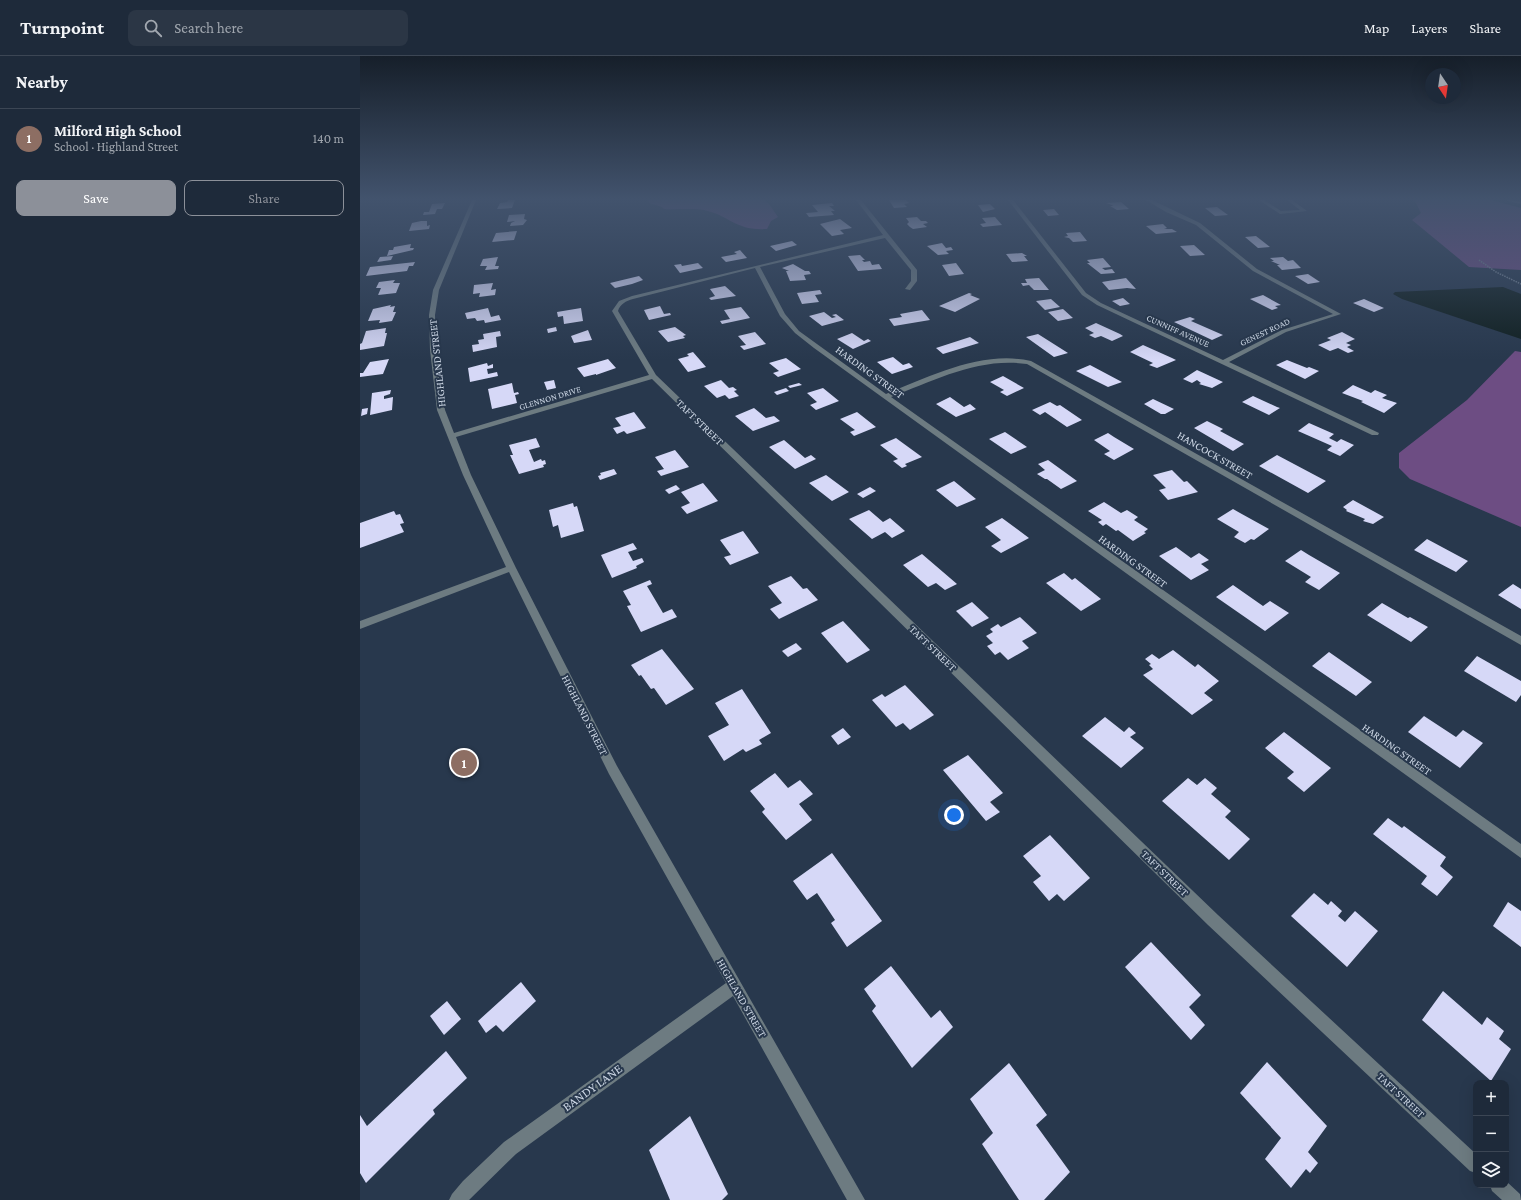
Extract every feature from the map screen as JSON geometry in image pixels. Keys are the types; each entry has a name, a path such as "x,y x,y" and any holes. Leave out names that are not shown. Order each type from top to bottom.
{"street":[{"name":"HIGHLAND STREET","path":"451,253 436,290 432,315 433,350 441,410 467,475 511,568 613,770 856,1200"},
{"name":"TAFT STREET","path":"811,253 624,300 616,307 615,311 653,376 1213,920 1473,1162"},
{"path":"900,253 914,270 914,281 908,289"},
{"name":"CUNNIFF AVENUE","path":"1053,253 1088,297 1116,313 1375,432"},
{"name":"GENEST ROAD","path":"1224,362 1284,331 1338,314 1255,270 1234,253"},
{"name":"HARDING STREET","path":"757,266 782,315 797,332 884,397 1521,852"},
{"name":"HANCOCK STREET","path":"884,397 960,369 985,363 1011,360 1029,362 1521,641"},
{"name":"GLENNON DRIVE","path":"451,436 653,376"},
{"path":"360,625 511,568"},
{"name":"BANDY LANE","path":"458,1200 469,1187 510,1148 735,985"},
{"path":"1501,1188 1514,1200"}],"path":[{"path":"1479,260 1496,272 1521,284"}],"shaded area":[{"path":"1452,253 1521,253 1521,270 1469,267"},
{"path":"1503,287 1521,294 1521,339 1402,299 1393,294 1395,292"},
{"path":"1515,351 1521,352 1521,527 1410,479 1399,468 1399,453 1467,400"}],"building":[{"path":"388,253 398,253 387,256"},
{"path":"743,253 747,258 726,262 721,257"},
{"path":"936,253 949,254 938,255"},
{"path":"1023,253 1027,256 1024,256 1028,261 1012,262 1006,254"},
{"path":"1187,253 1203,253 1205,255 1190,256"},
{"path":"860,255 865,260 862,260 864,262 870,261 872,265 879,264 882,269 858,271 848,256"},
{"path":"393,256 391,260 377,262 380,257"},
{"path":"498,257 495,266 499,266 498,269 485,270 487,266 480,266 483,259"},
{"path":"1283,257 1288,261 1293,260 1301,268 1282,270 1277,265 1280,265 1271,261 1274,261 1270,258"},
{"path":"1103,258 1111,267 1102,268 1105,270 1112,269 1115,273 1101,274 1087,263 1090,263 1087,260"},
{"path":"415,262 413,266 409,266 407,271 366,276 370,267"},
{"path":"698,263 703,268 680,273 674,265 681,264 682,266"},
{"path":"956,263 964,274 949,276 942,265"},
{"path":"793,264 805,271 809,271 811,274 804,275 806,280 790,281 786,271 789,271 782,268"},
{"path":"1308,274 1320,282 1308,284 1295,276"},
{"path":"639,276 643,280 632,284 615,288 610,283"},
{"path":"1039,278 1049,290 1034,290 1029,285 1023,286 1021,283 1027,283 1025,279"},
{"path":"1126,278 1136,289 1127,288 1109,290 1102,282"},
{"path":"395,280 393,283 400,283 396,293 378,295 381,288 376,288 379,282"},
{"path":"493,283 491,290 496,289 495,295 479,297 480,293 473,294 474,285"},
{"path":"725,286 736,296 711,300 709,298 715,296 710,289"},
{"path":"820,290 822,294 815,295 819,302 802,304 797,293"},
{"path":"969,293 972,294 970,295 980,299 955,312 939,306"},
{"path":"1263,295 1281,305 1275,306 1278,308 1272,310 1250,299"},
{"path":"1123,298 1130,304 1120,306 1112,301"},
{"path":"1051,299 1060,307 1045,310 1036,301"},
{"path":"1364,299 1384,308 1374,312 1353,303"},
{"path":"391,305 390,307 395,306 393,312 396,312 392,321 379,323 380,320 368,321 373,309"},
{"path":"660,306 664,314 670,313 671,315 649,320 644,310"},
{"path":"741,307 750,318 722,324 720,321 730,319 724,310"},
{"path":"488,308 491,317 499,315 501,320 485,323 484,320 477,321 475,318 467,319 465,313"},
{"path":"581,308 583,321 564,324 563,316 558,317 557,312"},
{"path":"1063,309 1073,318 1058,321 1048,312"},
{"path":"922,310 930,320 894,326 889,319 902,317 900,314"},
{"path":"824,312 832,318 836,317 832,315 836,314 844,320 822,326 809,316"},
{"path":"1190,317 1195,319 1191,321 1223,335 1212,340 1174,322"},
{"path":"1096,323 1123,336 1112,341 1101,336 1095,338 1089,335 1094,333 1085,328"},
{"path":"556,327 557,331 548,333 547,329"},
{"path":"675,327 686,335 683,336 685,338 668,342 658,331"},
{"path":"386,328 385,333 387,333 384,346 360,350 360,344 362,343 366,331"},
{"path":"588,330 592,340 574,343 571,336"},
{"path":"500,331 501,336 496,337 497,347 473,352 472,345 479,344 478,340 484,339 483,334"},
{"path":"755,332 766,344 744,350 740,346 746,345 738,336"},
{"path":"1342,332 1355,339 1346,343 1351,345 1347,347 1354,351 1348,353 1338,348 1330,351 1318,345 1331,340 1327,338"},
{"path":"852,333 864,341 868,339 871,341 853,349 837,339"},
{"path":"1038,334 1068,353 1054,357 1026,337"},
{"path":"970,337 979,343 943,354 936,348"},
{"path":"1143,345 1176,360 1157,368 1149,365 1153,363 1130,352"},
{"path":"693,352 706,367 688,372 678,359 689,356 687,354"},
{"path":"893,357 903,365 909,363 913,367 892,374 877,362"},
{"path":"786,358 801,369 778,377 773,373 779,371 769,363"},
{"path":"389,359 383,374 360,377 360,373 363,373 370,362"},
{"path":"608,359 616,368 596,375 584,377 577,368"},
{"path":"1287,360 1319,371 1305,379 1276,365"},
{"path":"487,363 488,366 493,364 493,368 487,369 488,374 497,372 498,376 470,382 468,368"},
{"path":"1090,365 1122,382 1108,387 1076,371"},
{"path":"1197,370 1223,382 1212,388 1199,384 1201,383 1197,380 1192,383 1183,379"},
{"path":"1003,376 1024,388 1007,396 1000,392 1004,390 990,382"},
{"path":"554,380 556,388 547,390 544,382"},
{"path":"721,380 729,388 733,387 737,390 734,391 739,396 729,399 725,395 717,398 704,386"},
{"path":"512,383 514,393 518,392 519,394 515,395 517,403 492,409 488,389"},
{"path":"799,383 802,385 790,388 788,386"},
{"path":"1353,385 1371,393 1375,390 1387,395 1382,398 1397,403 1384,413 1361,402 1363,401 1342,393"},
{"path":"786,388 789,391 777,395 774,392"},
{"path":"823,388 839,401 816,410 810,405 817,402 807,393"},
{"path":"391,390 390,394 384,396 384,399 393,397 392,410 370,415 372,393"},
{"path":"1253,396 1280,408 1269,415 1242,402"},
{"path":"950,397 964,407 970,404 976,409 956,417 936,404"},
{"path":"1153,399 1174,409 1165,414 1161,414 1144,404"},
{"path":"1050,402 1057,406 1060,405 1082,420 1067,427 1045,412 1040,415 1032,410"},
{"path":"368,408 367,414 361,416 362,409"},
{"path":"754,408 766,418 774,416 780,421 753,431 735,416"},
{"path":"634,412 646,428 627,434 624,431 617,434 613,428 621,426 615,418"},
{"path":"857,412 876,427 854,436 850,432 855,430 840,419"},
{"path":"1207,421 1223,429 1220,431 1244,444 1233,451 1194,428"},
{"path":"1309,423 1334,434 1329,438 1337,442 1341,439 1354,445 1340,456 1327,450 1332,446 1298,431"},
{"path":"1005,432 1027,447 1011,454 989,439"},
{"path":"1108,433 1134,449 1114,460 1104,454 1110,451 1094,440"},
{"path":"536,438 540,447 529,450 534,462 541,459 542,461 545,460 546,464 543,465 544,467 519,474 510,455 513,455 509,445"},
{"path":"896,438 922,457 905,464 907,466 902,468 893,461 898,459 880,445"},
{"path":"784,440 805,458 811,455 816,459 795,469 769,447"},
{"path":"675,450 689,467 661,476 657,471 664,469 655,457"},
{"path":"1277,455 1326,481 1308,493 1259,466"},
{"path":"1048,460 1077,481 1061,489 1037,474 1045,470 1038,464"},
{"path":"614,469 617,474 600,480 598,476 601,475 600,473"},
{"path":"1172,470 1184,482 1187,481 1198,492 1168,500 1159,490 1166,488 1153,475"},
{"path":"826,475 849,492 832,501 809,483"},
{"path":"954,481 976,499 957,507 936,490"},
{"path":"703,483 718,501 687,514 681,507 690,503 681,492"},
{"path":"676,485 680,489 669,494 665,490"},
{"path":"870,487 876,491 863,498 857,494"},
{"path":"1353,500 1384,517 1373,524 1363,521 1365,519 1346,511 1347,510 1343,507"},
{"path":"1104,502 1121,513 1127,510 1138,517 1134,520 1148,529 1144,532 1146,533 1133,541 1118,530 1116,531 1106,524 1103,526 1098,522 1102,520 1088,511"},
{"path":"573,503 574,507 577,506 584,531 561,538 558,525 553,527 549,510"},
{"path":"1233,509 1269,529 1254,540 1251,539 1245,543 1234,537 1239,532 1217,519"},
{"path":"869,510 883,522 890,518 905,531 892,538 885,532 872,539 849,519"},
{"path":"394,511 396,515 400,514 404,523 400,524 404,532 360,548 360,523"},
{"path":"1002,518 1029,538 1001,553 991,546 1001,540 985,527"},
{"path":"743,531 759,553 730,565 724,557 731,555 720,540"},
{"path":"1427,539 1468,561 1456,572 1414,550"},
{"path":"633,543 637,549 628,552 633,561 642,558 644,562 636,566 637,568 612,578 601,555"},
{"path":"1176,547 1191,558 1199,553 1209,560 1201,564 1209,570 1191,580 1159,556"},
{"path":"1301,550 1340,573 1319,590 1305,582 1311,577 1285,561"},
{"path":"922,554 957,584 945,590 936,583 928,587 903,565"},
{"path":"1064,573 1072,580 1075,578 1101,599 1081,611 1046,583"},
{"path":"791,576 803,589 807,588 818,600 779,619 770,609 782,603 768,586"},
{"path":"650,580 652,584 647,586 663,613 672,609 677,617 641,632 627,606 631,605 623,591"},
{"path":"1513,584 1521,589 1521,609 1498,595"},
{"path":"1233,585 1263,606 1270,601 1289,613 1265,631 1216,597"},
{"path":"972,602 989,618 972,627 956,611"},
{"path":"1382,603 1408,618 1410,617 1428,627 1411,642 1367,615"},
{"path":"1020,617 1037,633 1022,641 1029,648 1008,660 1000,652 995,655 987,646 993,643 986,636 993,632 990,629 998,624 1001,627"},
{"path":"843,621 870,650 847,663 821,633"},
{"path":"796,643 802,649 788,657 782,651"},
{"path":"662,649 694,689 666,705 654,688 651,689 641,675 639,676 631,665"},
{"path":"1173,650 1195,667 1198,664 1219,681 1204,693 1213,700 1192,715 1143,675 1153,669 1149,665 1151,664 1145,659 1152,654 1159,659"},
{"path":"1329,652 1372,682 1356,696 1312,666"},
{"path":"1477,656 1521,681 1521,695 1516,702 1464,671"},
{"path":"905,685 934,715 910,730 903,723 896,727 872,700 882,694 885,697"},
{"path":"742,689 771,733 759,740 762,744 746,752 743,749 724,761 708,736 729,725 715,703"},
{"path":"1424,716 1456,737 1463,730 1483,743 1460,768 1408,732"},
{"path":"1105,717 1124,732 1129,727 1136,733 1130,737 1144,748 1121,768 1082,736"},
{"path":"843,728 851,737 838,745 831,736"},
{"path":"1284,732 1331,768 1304,792 1287,778 1294,772 1265,748"},
{"path":"968,755 1003,793 990,802 1000,812 986,821 943,770"},
{"path":"775,773 788,788 800,780 813,794 799,804 812,820 786,840 762,812 765,809 750,791"},
{"path":"1188,778 1197,785 1205,778 1217,788 1211,794 1231,811 1225,817 1250,839 1229,860 1162,801"},
{"path":"1388,818 1402,828 1404,826 1446,857 1440,866 1453,877 1437,896 1421,884 1427,876 1373,834"},
{"path":"1050,835 1090,878 1064,901 1057,894 1049,901 1033,882 1041,876 1023,856"},
{"path":"832,853 882,921 847,947 831,923 835,920 817,893 807,900 793,881"},
{"path":"1314,893 1328,905 1331,901 1342,911 1338,916 1345,922 1355,911 1378,931 1347,967 1291,916"},
{"path":"1508,902 1521,911 1521,947 1493,926"},
{"path":"1151,942 1201,995 1189,1007 1205,1025 1191,1040 1125,967"},
{"path":"891,966 931,1018 940,1010 953,1027 912,1068 872,1011 876,1006 864,989"},
{"path":"521,982 536,1001 503,1032 496,1025 486,1033 478,1021"},
{"path":"1443,991 1482,1025 1487,1017 1504,1031 1499,1039 1511,1049 1492,1080 1490,1080 1422,1020"},
{"path":"447,1001 461,1019 444,1035 430,1016"},
{"path":"446,1051 467,1078 433,1110 435,1114 366,1183 360,1173 360,1115 367,1126"},
{"path":"1267,1062 1327,1126 1308,1152 1318,1163 1310,1173 1306,1169 1291,1188 1265,1159 1281,1138 1240,1093"},
{"path":"1009,1063 1047,1115 1036,1125 1070,1172 1044,1200 1019,1200 982,1144 993,1133 970,1099"},
{"path":"690,1116 728,1194 722,1200 670,1200 649,1150"}],"place":[{"name":"Milford High School","path":"464,763"}]}
